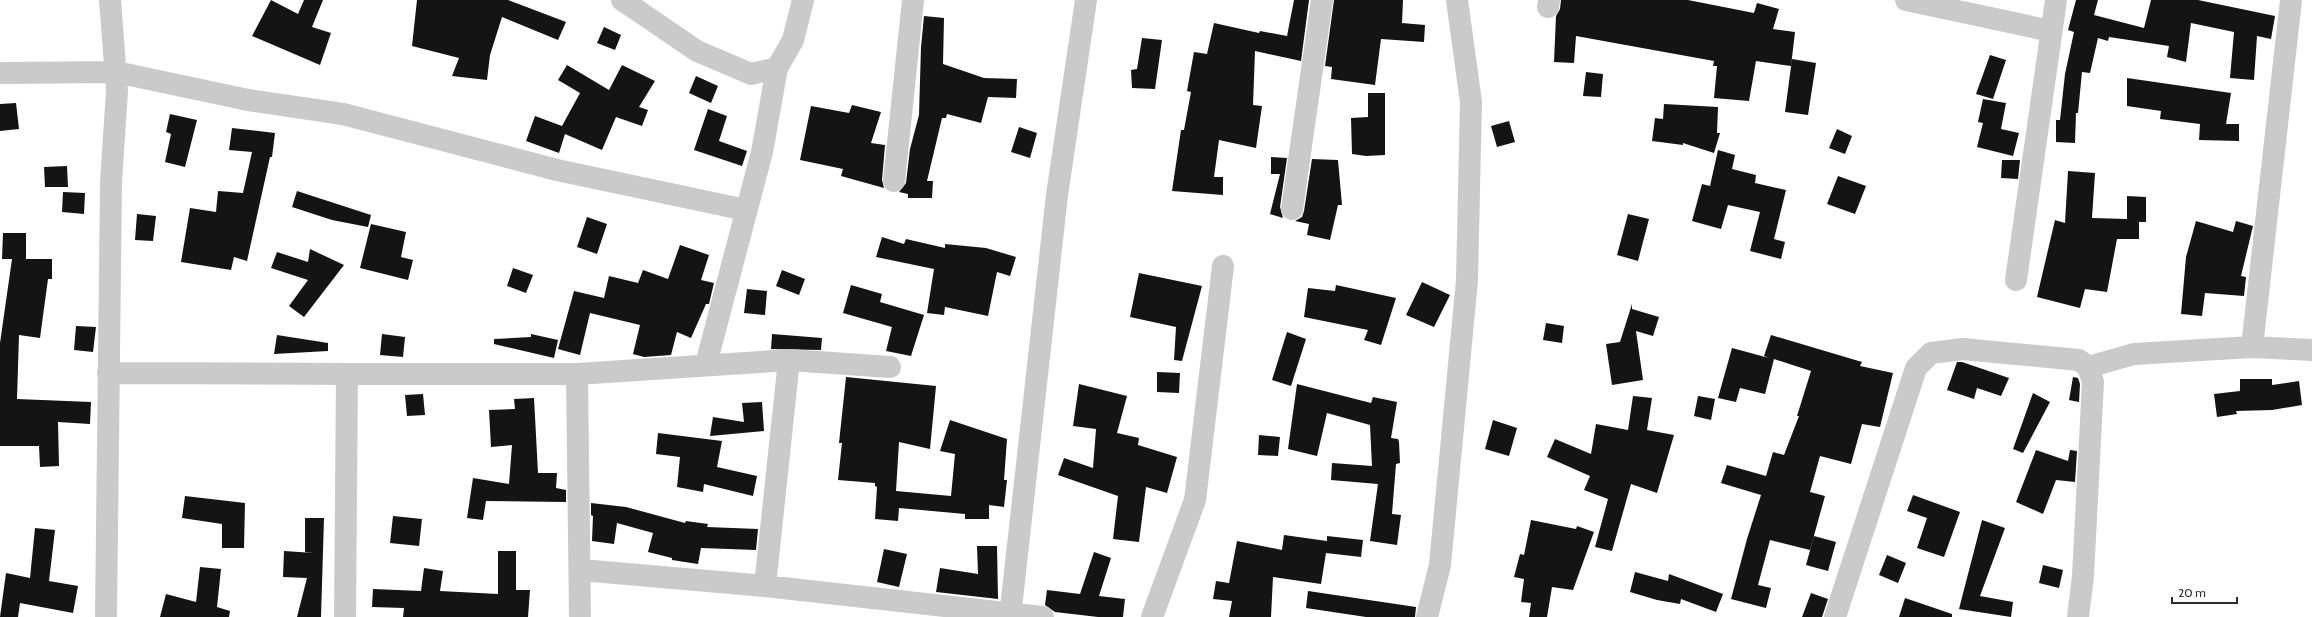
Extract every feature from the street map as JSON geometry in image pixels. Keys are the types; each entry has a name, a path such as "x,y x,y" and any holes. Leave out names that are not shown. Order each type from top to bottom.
{"street":[{"path":"106,617 111,182 117,91 110,0"},
{"path":"622,0 698,51 751,74 777,68"},
{"path":"706,364 762,152 777,68 793,40 803,0"},
{"path":"894,180 913,0"},
{"path":"1011,616 1057,195 1086,0"},
{"path":"1292,209 1322,0"},
{"path":"1427,617 1440,565 1467,280 1471,102 1457,0"},
{"path":"1906,0 2052,31"},
{"path":"2016,280 2056,0"},
{"path":"2252,347 2291,0"},
{"path":"0,73 116,72 248,100 343,114 558,170 746,210"},
{"path":"1152,617 1195,500 1223,266"},
{"path":"2088,367 2134,354 2252,347 2312,350"},
{"path":"1835,617 1916,368 1931,353 1963,349 2079,360 2088,367 2093,382 2083,576 2078,617"},
{"path":"108,373 577,374 706,364 789,360 890,367"},
{"path":"765,586 789,360"},
{"path":"345,617 347,374"},
{"path":"577,374 580,617"},
{"path":"580,570 765,586 1011,616 1043,617"}],"building":[{"path":"271,0 298,14 304,0 323,0 312,27 331,33 320,65 252,36"},
{"path":"417,0 508,0 566,22 558,40 502,17 490,55 487,80 452,76 459,58 412,46"},
{"path":"1294,0 1309,0 1301,61 1255,51 1253,105 1262,106 1256,148 1219,140 1214,177 1223,177 1223,195 1172,191 1181,130 1184,130 1191,92 1187,91 1194,52 1207,54 1214,23 1259,33 1260,31 1287,36"},
{"path":"1334,0 1403,0 1402,23 1425,25 1424,42 1381,39 1375,85 1331,79 1332,67 1325,66"},
{"path":"1561,0 1688,0 1754,13 1757,3 1779,9 1773,29 1795,32 1791,66 1756,61 1749,101 1714,98 1717,66 1713,66 1714,61 1576,36 1574,63 1554,62 1556,16 1560,9"},
{"path":"2076,0 2098,0 2094,15 2144,28 2151,0 2198,0 2275,16 2271,39 2257,36 2254,80 2230,78 2234,32 2191,23 2186,62 2167,57 2169,46 2109,37 2108,41 2098,38 2090,73 2082,72 2078,113 2076,113 2075,143 2056,142 2056,120 2060,120 2065,74 2074,32 2068,30"},
{"path":"924,16 944,18 943,64 984,78 1017,79 1016,98 988,97 981,123 947,114 946,118 942,118 927,181 933,181 932,198 908,198 908,194 899,192 906,183 910,149 919,115 921,47"},
{"path":"604,27 621,35 615,50 597,43"},
{"path":"1142,38 1162,40 1155,89 1132,88 1131,70 1137,69"},
{"path":"1990,55 2006,60 1993,99 1976,94"},
{"path":"1792,59 1816,63 1808,115 1785,112"},
{"path":"567,65 609,90 622,65 655,81 639,107 648,110 642,126 616,117 602,150 565,134 559,153 526,141 535,116 562,126 580,93 558,80"},
{"path":"1586,72 1603,74 1601,97 1583,96"},
{"path":"696,76 718,86 711,103 689,93"},
{"path":"2127,78 2231,93 2226,124 2239,124 2239,141 2199,140 2200,124 2160,119 2161,111 2127,106"},
{"path":"1368,93 1385,93 1385,155 1366,156 1352,154 1351,118 1368,117"},
{"path":"1983,99 2006,103 2001,129 2019,133 2013,156 1977,147 1983,123 1978,122"},
{"path":"16,103 19,129 0,131 0,104"},
{"path":"1664,104 1718,107 1717,133 1720,133 1714,153 1683,143 1683,145 1652,141 1655,118 1663,119"},
{"path":"852,105 881,112 871,143 885,145 882,180 884,188 841,176 843,169 800,160 811,106 849,113"},
{"path":"708,109 727,116 719,141 747,151 742,166 694,150"},
{"path":"170,114 197,120 185,167 165,162 171,134 166,132"},
{"path":"1509,121 1515,142 1497,147 1491,126"},
{"path":"1019,127 1037,133 1030,158 1011,152"},
{"path":"232,128 275,133 272,157 270,157 247,261 234,257 231,270 181,262 190,208 216,212 218,191 243,193 252,152 229,150"},
{"path":"1837,129 1852,136 1845,154 1829,148"},
{"path":"1718,150 1735,155 1732,169 1756,175 1755,183 1786,190 1774,239 1785,242 1781,259 1750,251 1760,212 1728,205 1721,229 1692,221 1702,184 1710,186"},
{"path":"1271,157 1287,158 1280,207 1283,218 1270,214 1280,174 1271,174"},
{"path":"1312,159 1338,160 1342,205 1338,205 1330,240 1307,235 1309,224 1295,221 1302,217 1304,211"},
{"path":"2002,160 2020,160 2018,179 2001,178"},
{"path":"67,166 68,187 45,187 44,167"},
{"path":"2068,171 2095,173 2092,218 2127,219 2127,196 2146,197 2146,222 2139,222 2139,239 2117,239 2107,292 2085,289 2080,308 2037,297 2055,220 2065,223"},
{"path":"1838,176 1866,186 1855,214 1827,204"},
{"path":"297,191 371,215 368,227 332,220 292,207"},
{"path":"63,192 85,193 84,214 62,212"},
{"path":"137,214 156,216 153,241 135,240"},
{"path":"1628,214 1649,219 1638,261 1617,255"},
{"path":"587,217 607,224 597,254 577,247"},
{"path":"2196,221 2233,232 2236,221 2253,226 2241,276 2246,277 2244,296 2205,293 2202,316 2181,314 2186,257"},
{"path":"371,224 406,232 401,257 413,260 408,280 360,268"},
{"path":"3,233 26,233 26,259 52,259 52,279 48,279 40,338 19,335 17,399 91,402 90,424 58,422 59,466 40,467 39,446 0,446 0,343 12,259 2,259"},
{"path":"882,237 904,244 906,239 945,248 945,244 986,248 1016,257 1010,276 997,272 988,316 945,307 944,315 927,313 934,269 876,257"},
{"path":"680,245 709,255 701,280 714,283 709,304 706,304 691,338 677,332 671,355 644,357 633,354 640,325 590,313 580,355 558,349 574,291 604,298 609,276 638,283 643,270 668,279"},
{"path":"310,249 344,265 304,317 289,306 308,280 271,268 277,252 308,262"},
{"path":"513,268 533,275 526,293 507,286"},
{"path":"782,270 805,279 799,295 776,286"},
{"path":"1139,273 1202,286 1182,361 1174,360 1176,327 1130,317"},
{"path":"1422,282 1450,295 1434,327 1406,315"},
{"path":"851,285 882,294 880,302 924,315 911,356 886,351 892,327 843,313"},
{"path":"1336,285 1396,298 1381,345 1364,340 1368,330 1304,317 1308,288 1335,291"},
{"path":"747,289 767,291 765,315 744,313"},
{"path":"1632,304 1632,309 1659,317 1653,336 1636,331 1643,380 1612,385 1606,344 1620,342"},
{"path":"1546,323 1564,326 1562,343 1543,340"},
{"path":"76,326 96,327 93,352 74,350"},
{"path":"1287,332 1306,339 1291,386 1272,380"},
{"path":"382,334 405,337 403,357 380,355"},
{"path":"531,334 558,340 554,358 494,344 494,339 531,337"},
{"path":"772,334 822,338 821,350 771,349"},
{"path":"277,335 328,343 328,351 274,354"},
{"path":"1771,335 1862,362 1860,366 1893,373 1880,427 1862,424 1851,464 1820,456 1810,492 1825,496 1810,550 1770,540 1758,585 1771,588 1766,608 1731,599 1747,539 1761,495 1721,483 1727,465 1766,476 1773,452 1784,455 1799,416 1797,416 1811,371 1774,359 1765,394 1740,388 1736,402 1718,398 1732,348 1769,358 1764,356"},
{"path":"1957,362 1962,362 2009,378 2001,396 1977,388 1974,399 1947,390"},
{"path":"1157,372 1180,373 1179,393 1157,392"},
{"path":"846,377 936,386 930,449 899,442 896,491 951,496 955,454 940,451 950,420 1007,439 1004,480 1007,480 1004,507 989,505 989,519 965,519 965,514 899,508 898,521 875,519 877,487 875,486 875,483 838,480 842,443 839,443"},
{"path":"2073,377 2078,378 2080,384 2079,402 2069,400"},
{"path":"2240,379 2272,379 2272,385 2299,381 2302,405 2272,410 2236,411 2237,414 2217,417 2214,394 2240,391"},
{"path":"1079,384 1127,396 1117,433 1139,438 1138,445 1177,457 1167,493 1146,487 1139,542 1113,539 1118,496 1058,475 1064,458 1093,468 1096,429 1073,426"},
{"path":"1297,384 1371,403 1373,397 1397,402 1391,438 1398,439 1399,442 1400,463 1396,464 1392,514 1401,515 1397,545 1370,541 1378,484 1331,480 1332,463 1372,466 1370,425 1327,413 1317,456 1288,449"},
{"path":"2033,393 2050,402 2023,453 2013,449"},
{"path":"423,394 425,415 407,416 405,395"},
{"path":"1633,396 1652,398 1647,430 1674,435 1657,493 1631,484 1612,551 1595,547 1608,499 1584,490 1590,476 1547,457 1555,439 1591,454 1596,424 1628,430"},
{"path":"1698,396 1715,399 1711,420 1694,416"},
{"path":"534,398 538,473 557,473 556,488 566,490 566,502 486,501 483,520 467,518 473,478 509,484 512,445 491,447 489,410 515,409 514,399"},
{"path":"762,402 764,431 710,436 713,417 744,422 742,403"},
{"path":"1493,420 1517,428 1509,456 1485,449"},
{"path":"658,433 722,441 717,467 757,476 753,496 704,484 703,492 677,487 680,457 656,454"},
{"path":"1259,435 1280,437 1278,456 1258,455"},
{"path":"2036,450 2068,461 2070,450 2077,451 2075,482 2056,480 2043,514 2016,502"},
{"path":"1913,495 1960,512 1944,557 1917,548 1927,518 1907,511"},
{"path":"185,496 245,503 244,548 222,548 222,524 182,518"},
{"path":"591,503 626,507 685,523 686,521 708,524 707,527 758,529 756,550 701,548 698,564 672,560 672,558 648,552 653,533 617,523 614,544 592,541 593,516 591,515"},
{"path":"393,516 422,519 419,546 390,543"},
{"path":"305,518 324,518 321,617 297,617 307,578 283,577 284,551 314,553 305,552"},
{"path":"1531,520 1576,529 1577,526 1594,532 1573,590 1552,587 1547,617 1529,617 1531,603 1521,602 1524,579 1514,577 1520,554 1524,555"},
{"path":"1982,520 2005,528 1980,596 2013,602 2011,617 1959,609"},
{"path":"35,528 55,530 49,581 78,586 73,613 20,603 18,617 0,617 6,573 30,578"},
{"path":"1284,535 1327,541 1327,536 1363,540 1361,557 1326,553 1321,584 1273,577 1271,617 1229,617 1232,601 1213,599 1216,581 1229,583 1237,541 1282,550"},
{"path":"1814,536 1836,542 1828,571 1806,565"},
{"path":"977,546 997,546 998,599 936,592 940,568 978,574"},
{"path":"884,549 907,554 899,587 877,582"},
{"path":"498,551 516,551 516,590 530,590 528,617 403,617 404,608 372,607 373,589 421,591 424,568 443,571 440,591 498,594"},
{"path":"1094,552 1111,558 1099,596 1125,599 1123,617 1098,617 1055,612 1045,605 1047,590 1080,594"},
{"path":"1887,555 1906,563 1898,583 1879,575"},
{"path":"2043,565 2063,570 2059,588 2039,583"},
{"path":"200,567 221,569 217,607 230,611 229,617 160,617 166,594 196,602"},
{"path":"1635,572 1668,581 1669,574 1723,594 1716,612 1681,599 1680,604 1657,600 1630,592"},
{"path":"1308,591 1416,607 1415,617 1366,617 1306,608"},
{"path":"1811,593 1828,599 1822,617 1802,617"},
{"path":"1905,598 1952,614 1952,617 1899,617"}]}
